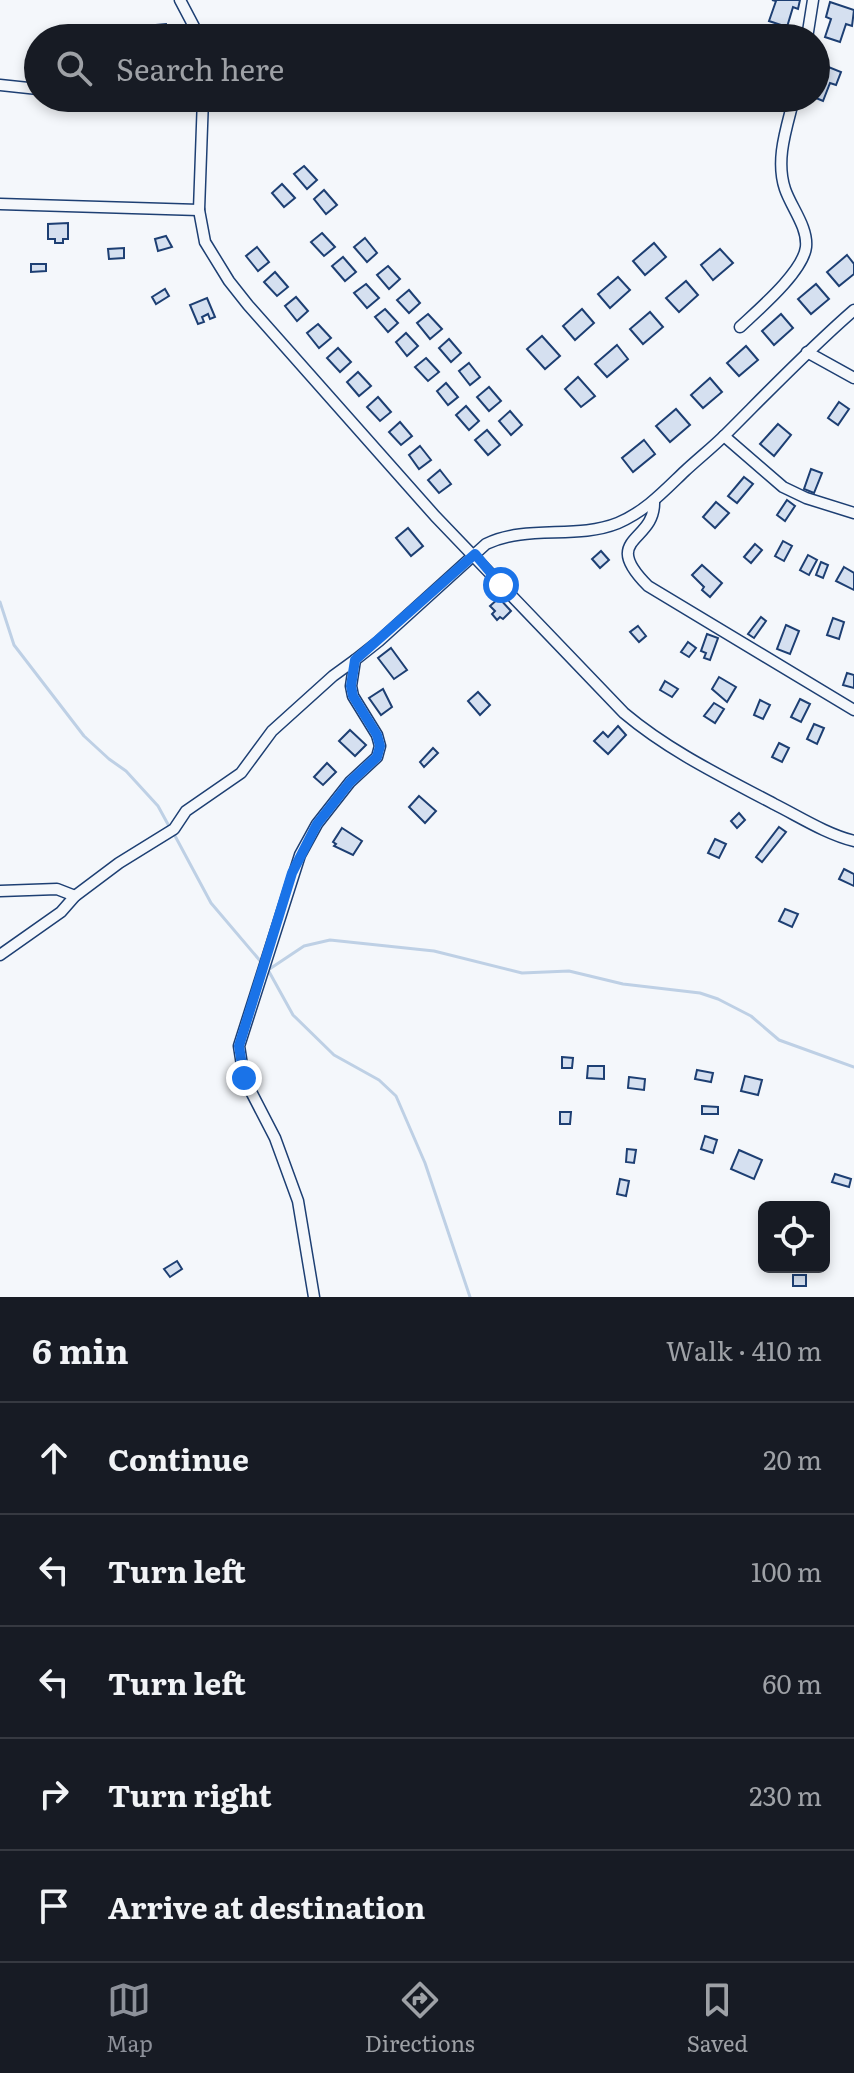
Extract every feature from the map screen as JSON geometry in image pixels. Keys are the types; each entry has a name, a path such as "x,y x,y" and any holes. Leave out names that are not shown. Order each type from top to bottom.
{"street":[{"path":"180,0 193,24"},
{"path":"809,24 813,0"},
{"path":"0,85 24,88"},
{"path":"202,112 199,210 205,242 238,293 319,381 402,480 475,554 578,667 653,737 805,820 854,841"},
{"path":"740,327 802,260 806,245 780,169 791,112"},
{"path":"0,204 199,210"},
{"path":"0,955 61,912 75,896 119,863 174,829 186,811 241,773 272,731 486,544 500,537 521,533 599,529 619,522 654,502 854,310"},
{"path":"807,352 854,378"},
{"path":"724,436 783,487 806,498 854,513"},
{"path":"654,502 654,514 629,549 627,561 632,570 648,586 854,710"},
{"path":"314,1297 298,1201 275,1138 244,1078 239,1046 300,855 317,824 350,782 377,757 380,746 377,735 353,696 351,686 355,660"},
{"path":"0,891 57,889 75,896"}],"building":[{"path":"772,0 800,0 798,9 793,7 788,24 769,21 776,1"},
{"path":"830,2 854,10 852,26 846,24 840,42 830,39 831,19 826,17"},
{"path":"830,68 841,72 836,85 830,83"},
{"path":"304,166 317,180 307,189 294,174"},
{"path":"282,184 295,198 284,207 272,193"},
{"path":"324,190 337,205 326,214 314,199"},
{"path":"68,223 68,239 63,239 63,243 48,239 48,224"},
{"path":"322,233 335,247 324,256 311,242"},
{"path":"166,236 172,247 158,251 155,239"},
{"path":"365,238 377,253 367,262 354,247"},
{"path":"654,243 666,257 645,275 633,261"},
{"path":"257,247 269,262 258,271 246,256"},
{"path":"124,248 124,258 109,259 108,249"},
{"path":"720,249 733,263 713,280 701,265"},
{"path":"847,255 854,264 854,274 839,286 827,272"},
{"path":"343,257 356,272 345,281 332,266"},
{"path":"31,264 46,264 46,271 31,272"},
{"path":"388,266 400,279 389,289 377,275"},
{"path":"275,272 288,287 277,296 264,282"},
{"path":"618,277 630,290 610,308 598,294"},
{"path":"686,281 698,295 679,312 666,298"},
{"path":"366,284 379,298 367,308 354,293"},
{"path":"816,284 829,299 811,314 798,299"},
{"path":"165,289 169,296 156,304 152,297"},
{"path":"409,290 420,303 409,313 397,300"},
{"path":"296,297 308,311 297,321 285,306"},
{"path":"207,298 215,317 210,319 208,314 202,317 204,322 198,324 190,305"},
{"path":"385,309 398,323 388,332 375,317"},
{"path":"582,309 594,323 575,340 563,326"},
{"path":"650,312 663,327 643,344 630,329"},
{"path":"428,314 442,329 430,339 417,323"},
{"path":"781,314 793,328 774,345 762,331"},
{"path":"318,324 331,338 319,348 307,333"},
{"path":"406,333 418,346 407,356 396,342"},
{"path":"542,336 560,356 545,369 527,349"},
{"path":"449,339 461,353 451,362 439,348"},
{"path":"617,345 628,359 607,377 595,364"},
{"path":"746,346 758,360 739,376 727,363"},
{"path":"338,348 351,362 340,372 327,358"},
{"path":"426,358 439,372 428,381 415,367"},
{"path":"469,363 480,377 470,385 459,371"},
{"path":"358,372 371,386 359,396 347,382"},
{"path":"578,377 595,396 581,407 565,389"},
{"path":"710,378 722,392 703,408 691,395"},
{"path":"446,383 458,397 448,405 437,391"},
{"path":"489,387 501,401 489,411 477,397"},
{"path":"378,397 391,412 380,421 367,407"},
{"path":"839,402 849,409 838,425 828,418"},
{"path":"466,406 479,421 469,430 456,415"},
{"path":"676,409 690,425 670,442 656,426"},
{"path":"510,411 522,425 511,435 499,421"},
{"path":"400,422 412,436 401,445 389,432"},
{"path":"778,424 791,435 774,456 760,444"},
{"path":"487,430 500,445 488,455 475,440"},
{"path":"644,440 655,454 633,472 622,458"},
{"path":"420,446 431,460 419,469 409,455"},
{"path":"811,469 822,473 814,493 804,489"},
{"path":"440,470 451,484 439,493 428,480"},
{"path":"744,477 753,484 737,503 728,496"},
{"path":"787,500 795,506 785,521 777,515"},
{"path":"716,502 729,513 715,528 703,517"},
{"path":"408,528 423,546 411,556 396,538"},
{"path":"783,541 792,546 784,561 775,556"},
{"path":"755,544 762,550 751,563 744,557"},
{"path":"601,551 609,560 600,568 592,559"},
{"path":"808,555 817,560 809,575 800,570"},
{"path":"821,562 828,565 823,578 816,575"},
{"path":"702,565 722,583 710,597 692,575"},
{"path":"844,567 854,573 854,590 836,581"},
{"path":"499,598 511,611 503,619 500,617 497,620 490,606"},
{"path":"761,617 766,621 754,638 748,634"},
{"path":"833,618 844,622 839,639 827,635"},
{"path":"786,625 799,631 790,654 777,649"},
{"path":"638,626 646,636 639,642 630,632"},
{"path":"707,634 718,638 710,660 704,658 706,653 701,651"},
{"path":"688,642 696,648 689,657 681,652"},
{"path":"391,648 407,670 394,679 378,658"},
{"path":"847,673 854,675 854,688 843,685"},
{"path":"719,677 736,687 727,702 712,689"},
{"path":"665,681 678,689 672,697 660,690"},
{"path":"383,689 392,707 381,715 369,698"},
{"path":"478,692 490,705 480,715 468,701"},
{"path":"800,699 810,704 801,722 791,717"},
{"path":"760,700 770,705 763,719 754,715"},
{"path":"714,703 724,709 715,723 704,716"},
{"path":"814,724 824,728 817,744 807,739"},
{"path":"618,726 626,735 608,754 594,741 603,732 608,737"},
{"path":"350,730 366,745 355,756 339,741"},
{"path":"779,743 789,748 782,762 772,757"},
{"path":"433,748 438,753 424,767 420,762"},
{"path":"327,763 336,772 323,785 314,777"},
{"path":"419,796 436,811 425,823 409,807"},
{"path":"739,813 745,820 737,828 731,821"},
{"path":"779,827 786,832 762,862 756,857"},
{"path":"342,828 362,841 353,855 334,846 336,844 333,842"},
{"path":"715,839 726,844 719,858 708,853"},
{"path":"844,869 854,874 854,886 839,879"},
{"path":"785,909 798,914 792,927 779,921"},
{"path":"562,1057 573,1058 572,1068 562,1068"},
{"path":"588,1066 604,1066 604,1079 587,1078"},
{"path":"697,1070 713,1073 711,1082 695,1079"},
{"path":"745,1076 762,1080 758,1095 741,1091"},
{"path":"629,1077 645,1079 644,1090 628,1088"},
{"path":"702,1106 718,1107 718,1114 702,1114"},
{"path":"560,1112 571,1112 570,1124 560,1124"},
{"path":"705,1136 717,1140 713,1153 701,1149"},
{"path":"627,1149 636,1150 634,1163 626,1162"},
{"path":"739,1150 762,1160 754,1179 731,1169"},
{"path":"835,1174 851,1179 849,1187 832,1182"},
{"path":"620,1179 629,1181 626,1196 617,1194"},
{"path":"177,1261 182,1269 170,1277 164,1269"},
{"path":"793,1275 806,1275 806,1286 793,1286"}],"waterway":[{"path":"0,602 14,645 84,736 126,771 158,806 170,828"},
{"path":"174,834 211,903 262,963"},
{"path":"268,970 304,946 330,940 434,951 522,973 569,971 623,984 700,993 718,999 751,1016 779,1040 854,1067"},
{"path":"267,968 293,1015 334,1055 379,1080 396,1096 425,1163 470,1297"}],"route":[{"path":"244,1078 239,1046 242,1033 255,1000 292,873 317,824 350,782 377,757 380,746 377,735 353,696 351,686 355,660 475,554 501,585"}]}
